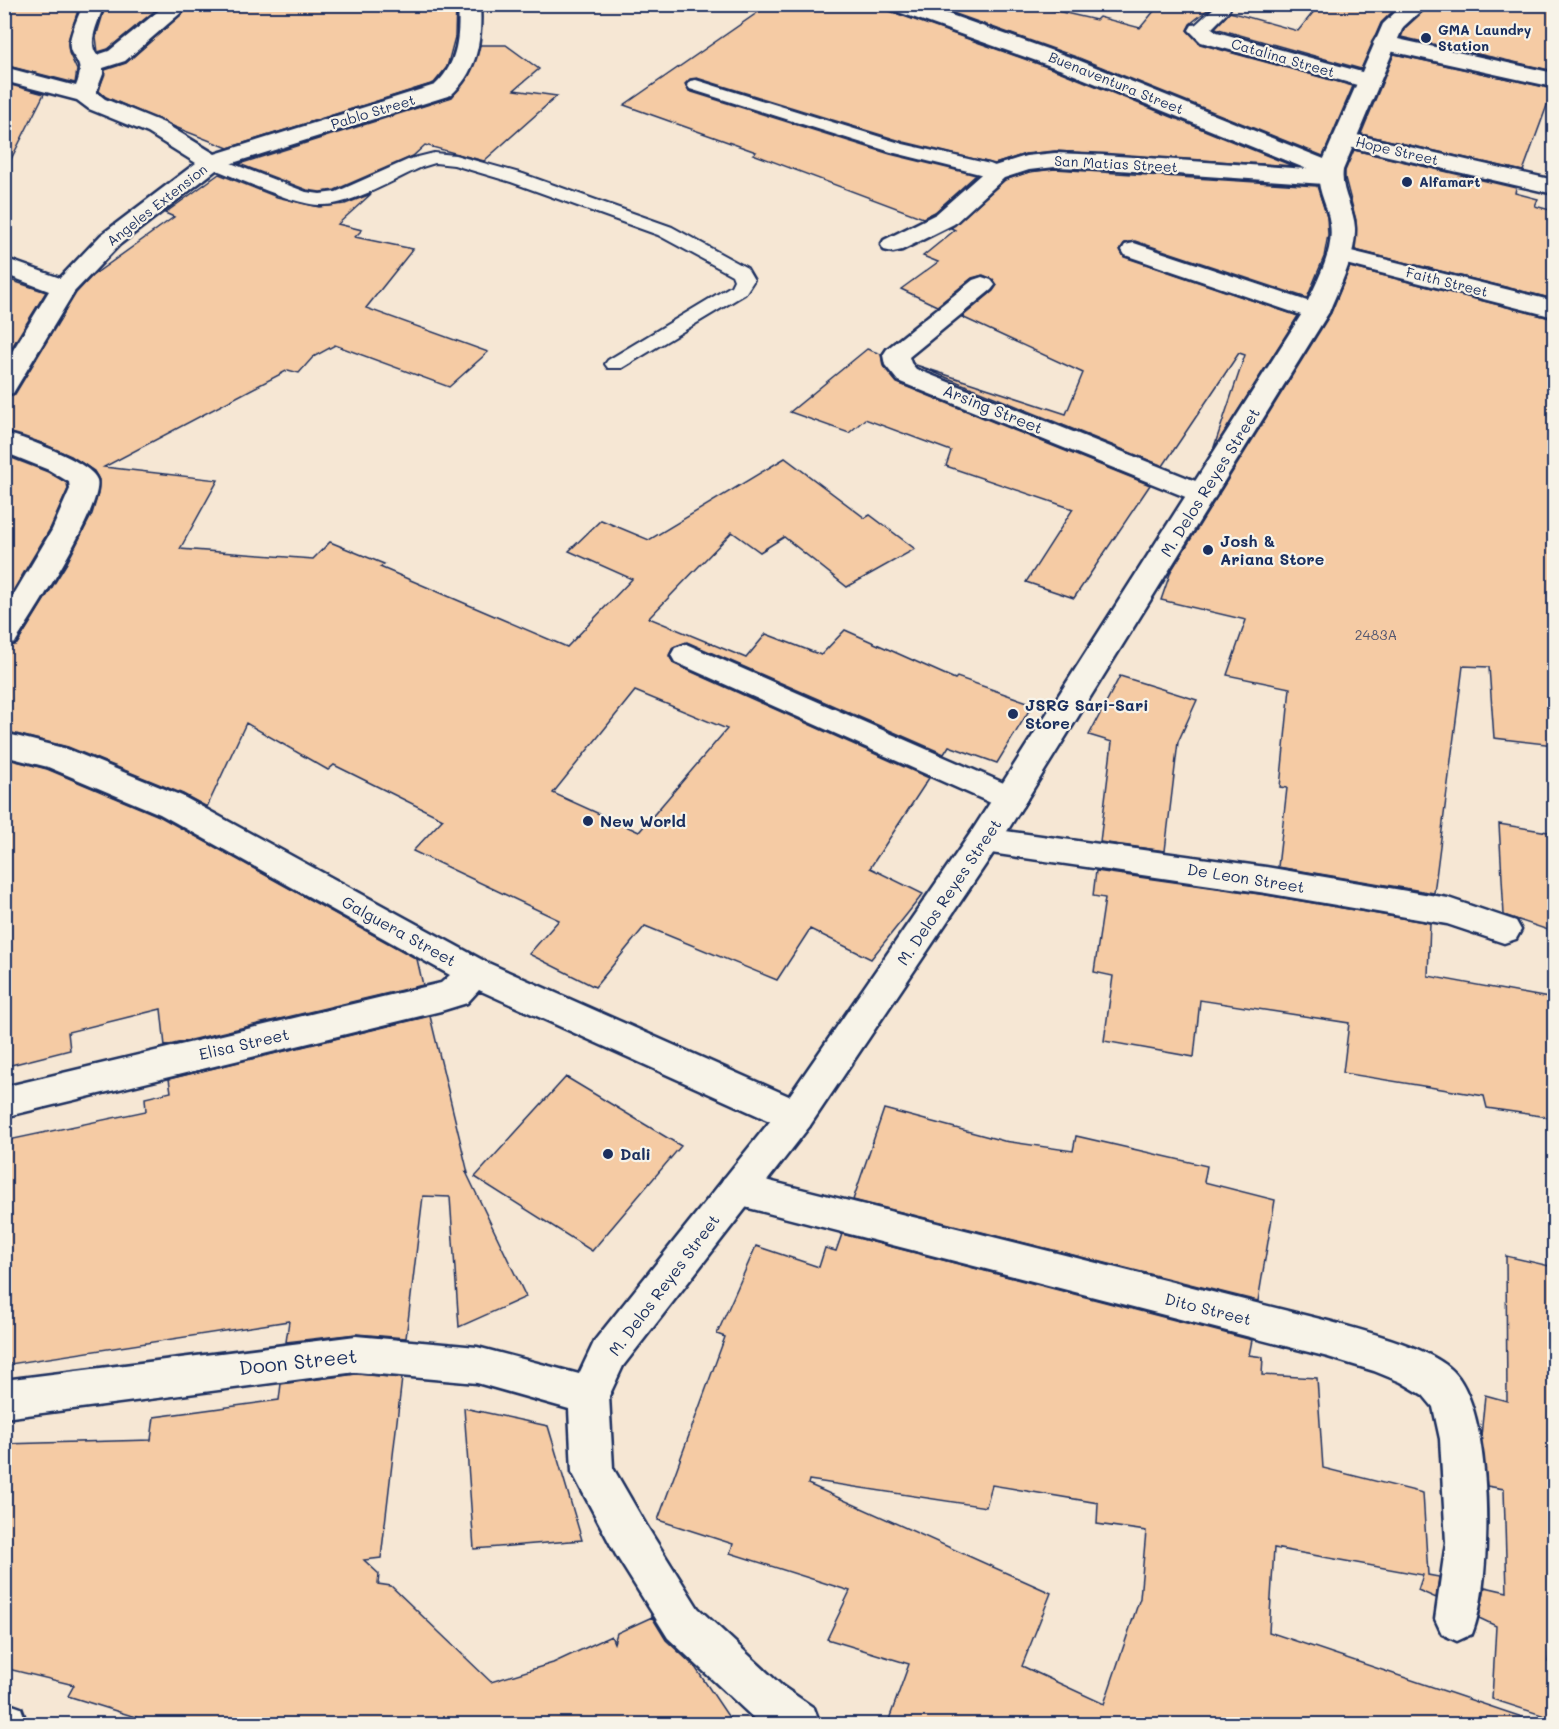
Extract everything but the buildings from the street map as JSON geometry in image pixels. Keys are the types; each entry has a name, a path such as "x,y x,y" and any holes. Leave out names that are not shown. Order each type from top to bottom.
{"street":[{"path":"84,94 92,74 92,64 82,51 81,42 94,4"},
{"path":"92,64 117,57 181,4"},
{"name":"Pablo Street","path":"212,162 443,90 452,84 471,42 469,4"},
{"name":"Buenaventura Street","path":"898,4 1060,61 1329,174"},
{"path":"1329,174 1384,43 1394,24 1418,4"},
{"name":"Catalina Street","path":"1200,30 1209,37 1368,81"},
{"path":"1384,43 1554,80"},
{"name":"Angeles Extension","path":"4,74 84,94 97,104 156,128 212,162 110,240 64,288 4,387"},
{"name":"Hope Street","path":"1344,139 1554,187"},
{"name":"San Matias Street","path":"892,245 945,219 996,173 1026,163 1055,160 1329,174"},
{"name":"M. Delos Reyes Street","path":"798,1725 766,1702 683,1623 631,1540 593,1472 590,1396 609,1353 796,1116 984,840 1316,312 1339,255 1343,228 1329,174"},
{"path":"1134,250 1316,312"},
{"name":"Faith Street","path":"1339,255 1554,309"},
{"path":"4,265 64,288"},
{"name":"Arsing Street","path":"982,285 896,355 897,365 907,375 1203,494"},
{"path":"4,441 71,470 84,480 86,485 78,510 4,636"},
{"path":"686,655 1011,799"},
{"name":"Galguera Street","path":"4,744 56,757 171,805 474,972 796,1116"},
{"name":"De Leon Street","path":"984,840 1266,880 1402,903 1448,911 1504,930"},
{"name":"Elisa Street","path":"4,1102 441,997 455,993 474,972"},
{"name":"Dito Street","path":"737,1190 1328,1339 1379,1354 1415,1369 1437,1382 1451,1399 1460,1439 1467,1542 1457,1619"},
{"name":"Doon Street","path":"4,1399 356,1354 477,1365 590,1396"}],"lane":[{"path":"1200,30 1222,9"},
{"path":"696,86 897,148 958,164 984,168 996,173"},
{"path":"212,162 300,196 320,200 340,197 416,163 434,158 455,160 517,178 665,231 740,272 744,280 738,290 615,364"}],"place":[{"name":"GMA Laundry Station","path":"1426,38"},
{"name":"Alfamart","path":"1407,182"},
{"name":"Josh & Ariana Store","path":"1208,550"},
{"name":"JSRG Sari-Sari Store","path":"1013,714"},
{"name":"New World","path":"588,821"},
{"name":"Dali","path":"608,1154"}]}
